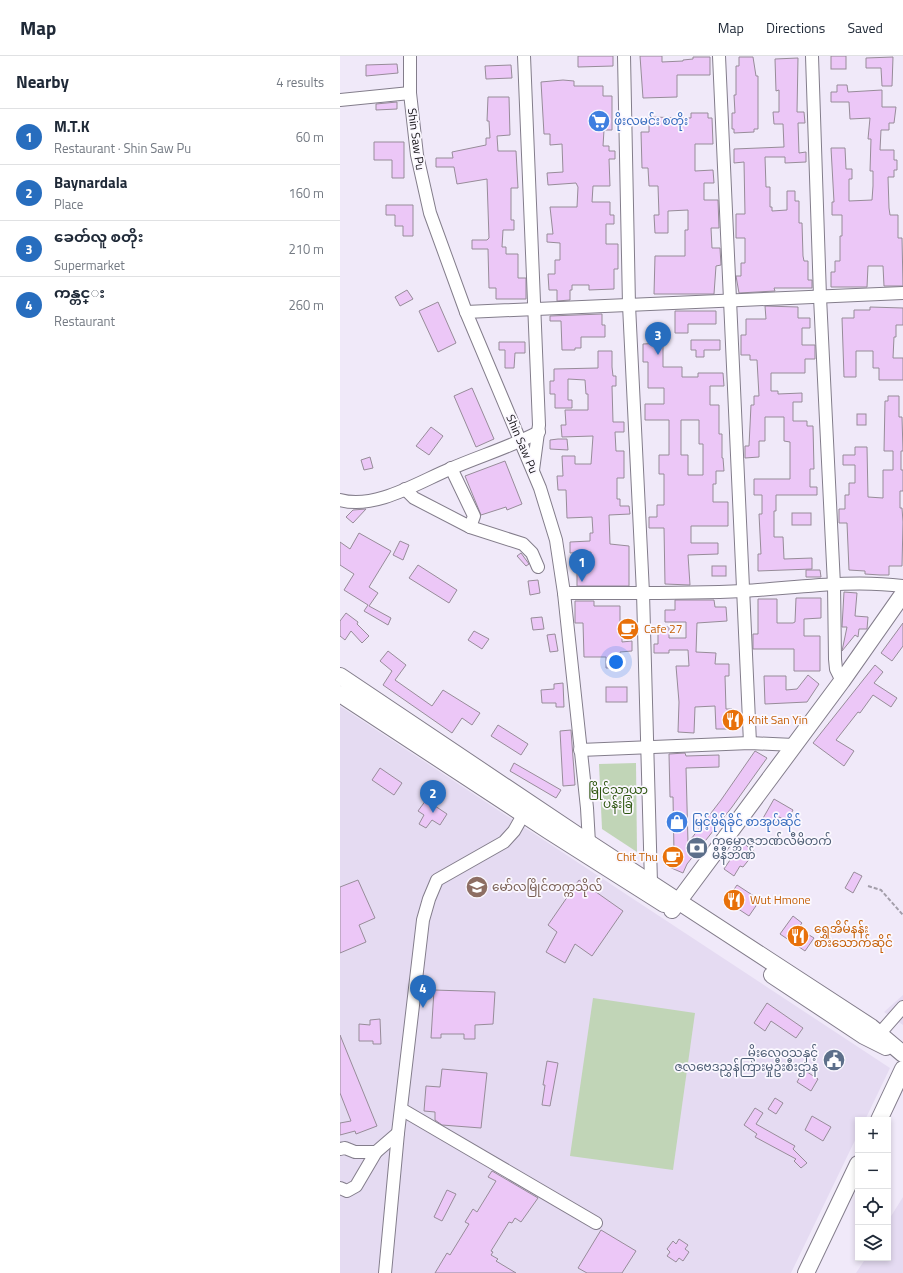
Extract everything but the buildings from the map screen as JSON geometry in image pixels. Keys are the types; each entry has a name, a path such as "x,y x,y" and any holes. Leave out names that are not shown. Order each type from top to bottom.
{"main road":[{"path":"675,905 842,680 903,594"},
{"path":"340,676 527,809 589,843 649,888"},
{"path":"340,694 527,809 649,888 857,1032 877,1037 903,1055"},
{"path":"880,1117 903,1069"},
{"path":"806,1273 855,1170"}],"street":[{"name":"Shin Saw Pu","path":"410,56 410,93 416,155 430,212 466,312 540,488 556,540 564,593 589,843"},
{"path":"524,56 538,432 533,470"},
{"path":"624,56 629,305 643,594 649,888"},
{"path":"719,56 750,744"},
{"path":"812,56 820,297 834,585 834,659 836,669 842,680"},
{"path":"340,100 410,93"},
{"path":"466,312 903,293"},
{"path":"340,500 349,503 373,500 405,489 451,468 521,441 538,432"},
{"path":"451,468 474,516 470,526"},
{"path":"405,489 414,498 470,526 523,544 532,553 538,567"},
{"path":"564,593 643,594 742,591 834,585 890,584 903,586"},
{"path":"580,750 750,744 794,745"},
{"path":"385,1273 398,1133 423,920 428,899 437,880 504,842 514,831 527,809"},
{"path":"877,1037 903,1007"},
{"path":"401,1109 596,1224"},
{"path":"340,1188 347,1191 356,1186 376,1152 398,1133"},
{"path":"340,1149 345,1148 355,1152 376,1152"}],"path":[{"path":"868,886 881,890 903,915"}],"shaded area":[{"name":"မော်လမြိုင်တက္ကသိုလ်","path":"340,706 890,1068 866,1117 855,1117 855,1140 791,1273 340,1273"},
{"path":"903,995 903,1025 884,1012"},
{"path":"903,1197 903,1273 856,1273 864,1261 891,1261 891,1216"}],"green space":[{"name":"မြိုင်သာယာ ပန်းခြံ","path":"636,763 637,852 602,829 599,764"},
{"path":"593,998 695,1013 673,1170 570,1156"}],"place":[{"name":"ဖိုးလမင်း စတိုး","path":"599,121"},
{"name":"ခေတ်လူ စတိုး","path":"658,355"},
{"name":"M.T.K","path":"582,582"},
{"name":"Cafe 27","path":"628,629"},
{"name":"Khit San Yin","path":"733,720"},
{"name":"Baynardala","path":"433,813"},
{"name":"မြင့်မိုရ်ခိုင် စာအုပ်ဆိုင်","path":"677,822"},
{"name":"ကမ္ဘောဇဘဏ်လီမိတက် မီနီဘဏ်","path":"697,848"},
{"name":"Chit Thu","path":"673,857"},
{"name":"မော်လမြိုင်တက္ကသိုလ်","path":"477,887"},
{"name":"Wut Hmone","path":"734,900"},
{"name":"ရွှေအိမ်နန်း စားသောက်ဆိုင်","path":"798,936"},
{"name":"ကန္တင္း","path":"423,1008"},
{"name":"မိုးလေဝသနှင့် ဇလဗေဒညွှန်ကြားမှုဦးစီးဌာန","path":"834,1060"}]}
